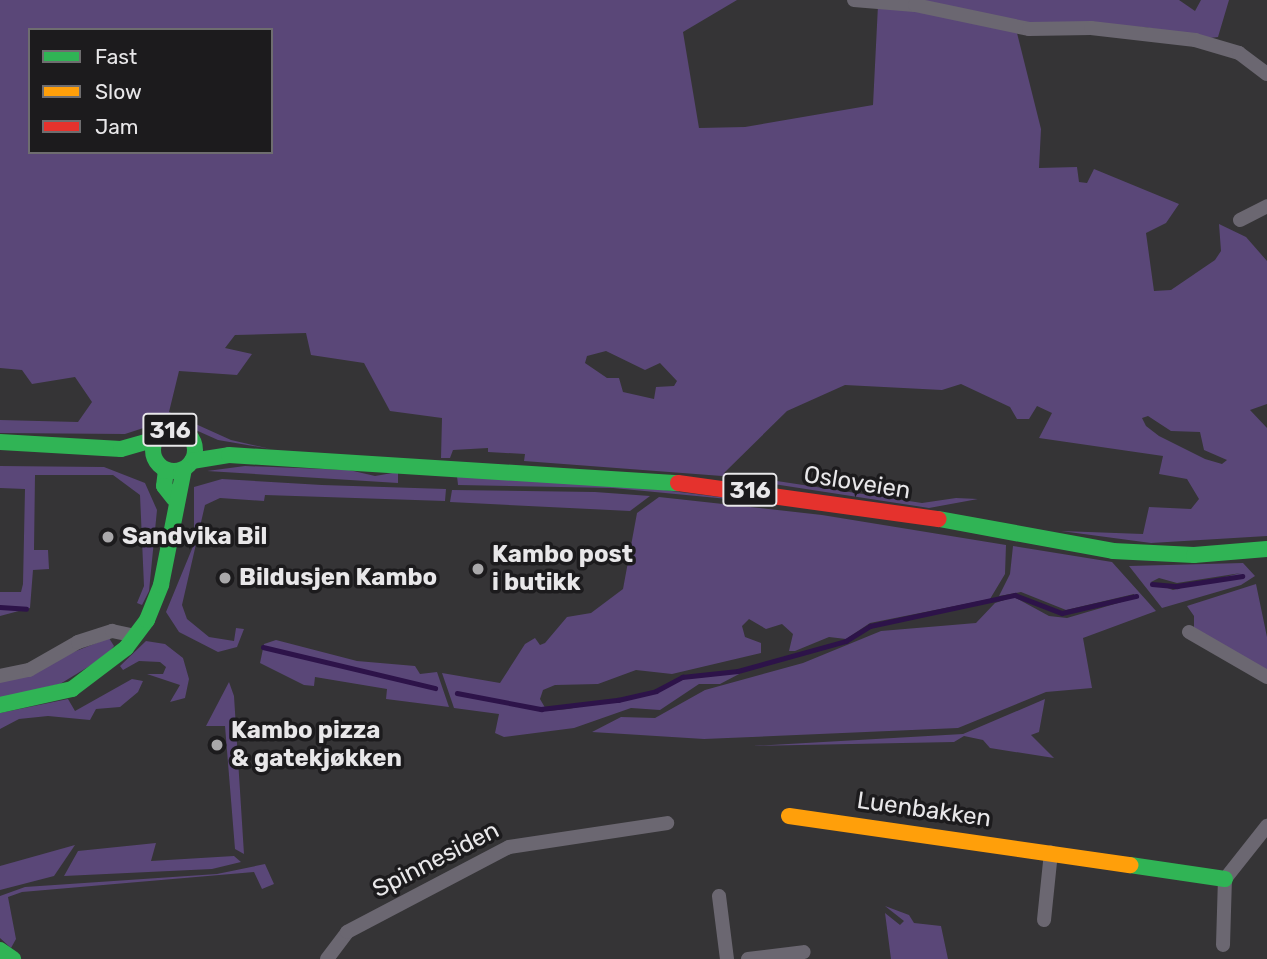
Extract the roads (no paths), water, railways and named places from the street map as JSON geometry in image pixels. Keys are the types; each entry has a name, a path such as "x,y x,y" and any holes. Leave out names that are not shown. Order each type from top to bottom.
{"main road":[{"name":"316","path":"0,442 121,449 156,439 176,429 194,443 188,465 160,465 128,456 121,449"},
{"name":"316","path":"156,439 160,465"},
{"name":"Osloveien","path":"194,443 229,455 708,484 1113,551 1194,555 1266,553"},
{"name":"Osloveien","path":"188,465 229,455"},
{"path":"160,465 164,486 174,499"},
{"path":"0,705 72,689 109,664 135,636 162,585 174,499 181,491 188,465"},
{"name":"Luenbakken","path":"789,816 1225,878"},
{"path":"0,950 13,959"}],"street":[{"path":"854,0 915,5 1029,29 1091,28 1195,40 1239,53 1267,74"},
{"path":"1240,220 1267,206"},
{"path":"0,676 29,670 78,642 112,631 135,636"},
{"path":"1189,632 1267,677"},
{"name":"Spinnesiden","path":"327,959 347,932 509,847 667,823"},
{"path":"1223,945 1225,878 1267,826"},
{"path":"1044,920 1051,852"},
{"path":"719,896 727,959"},
{"path":"748,959 804,952"}],"waterway":[{"path":"1152,584 1177,586 1242,576"},
{"path":"457,693 541,709 618,700 656,691 682,677 738,671 846,641 870,626 1015,595 1062,613 1136,596"},
{"path":"0,607 26,609"},
{"path":"263,647 435,688"}],"place":[{"name":"Sandvika Bil","path":"108,537"},
{"name":"Kambo post i butikk","path":"478,569"},
{"name":"Bildusjen Kambo","path":"225,578"},
{"name":"Kambo pizza & gatekjøkken","path":"217,745"}]}
